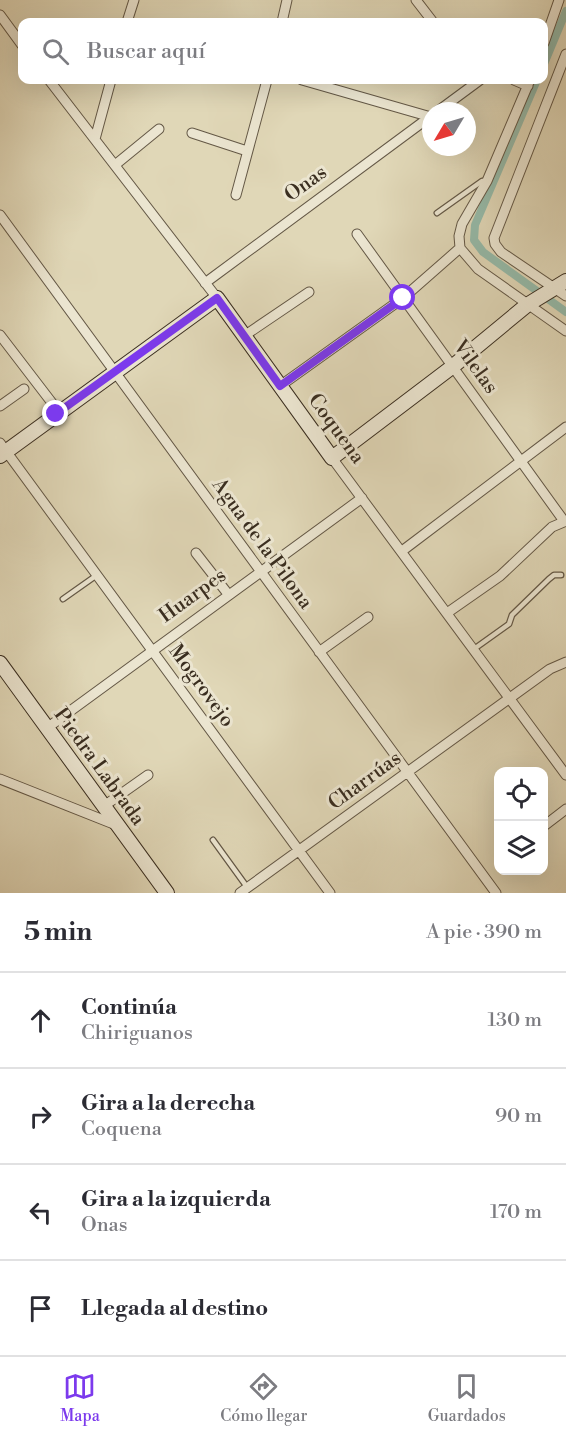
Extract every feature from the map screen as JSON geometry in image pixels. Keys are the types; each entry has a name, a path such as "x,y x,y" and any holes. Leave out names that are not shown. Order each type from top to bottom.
{"main road":[{"path":"332,458 527,305 562,289"},
{"path":"2,450 59,412 217,298"},
{"name":"Coquena","path":"217,298 332,458"},
{"name":"Piedra Labrada","path":"0,663 167,893"}],"street":[{"path":"128,18 134,0"},
{"path":"283,18 287,0"},
{"path":"416,0 430,18"},
{"path":"548,30 559,0"},
{"path":"0,15 18,40"},
{"path":"562,289 501,252 494,238 562,74 566,54"},
{"name":"Coquena","path":"52,84 217,298"},
{"path":"95,139 110,84"},
{"path":"236,195 266,84"},
{"path":"316,84 422,113"},
{"path":"450,102 475,84"},
{"path":"529,84 487,181 462,224 459,236 460,248 478,269 566,331"},
{"name":"Onas","path":"205,283 422,123"},
{"path":"115,165 159,129"},
{"path":"192,133 247,151"},
{"name":"Agua de la Pilona","path":"0,215 496,893"},
{"name":"Vilelas","path":"357,234 565,521"},
{"path":"280,386 403,298 460,248"},
{"path":"244,336 309,292"},
{"path":"0,335 59,412"},
{"path":"0,406 24,389"},
{"path":"402,551 566,427"},
{"name":"Mogrovejo","path":"2,450 97,575 330,893"},
{"name":"Coquena","path":"332,458 566,775"},
{"name":"Huarpes","path":"47,728 362,498"},
{"path":"447,613 500,576 552,527 565,521"},
{"path":"196,553 228,594"},
{"path":"319,652 368,617"},
{"name":"Charrúas","path":"243,890 550,669 566,662"},
{"path":"104,806 148,775"},
{"path":"0,779 119,826"},
{"path":"548,822 566,809"}],"lane":[{"path":"437,213 482,181 487,181"},
{"path":"63,599 97,575"},
{"path":"474,649 509,624 512,615 549,579 554,575 561,575"},
{"path":"213,840 243,890"}],"waterway":[{"path":"548,54 566,11"},
{"path":"535,84 475,225 474,240 483,252 566,312"}],"route":[{"path":"56,414 217,298 280,386 403,298"}]}
